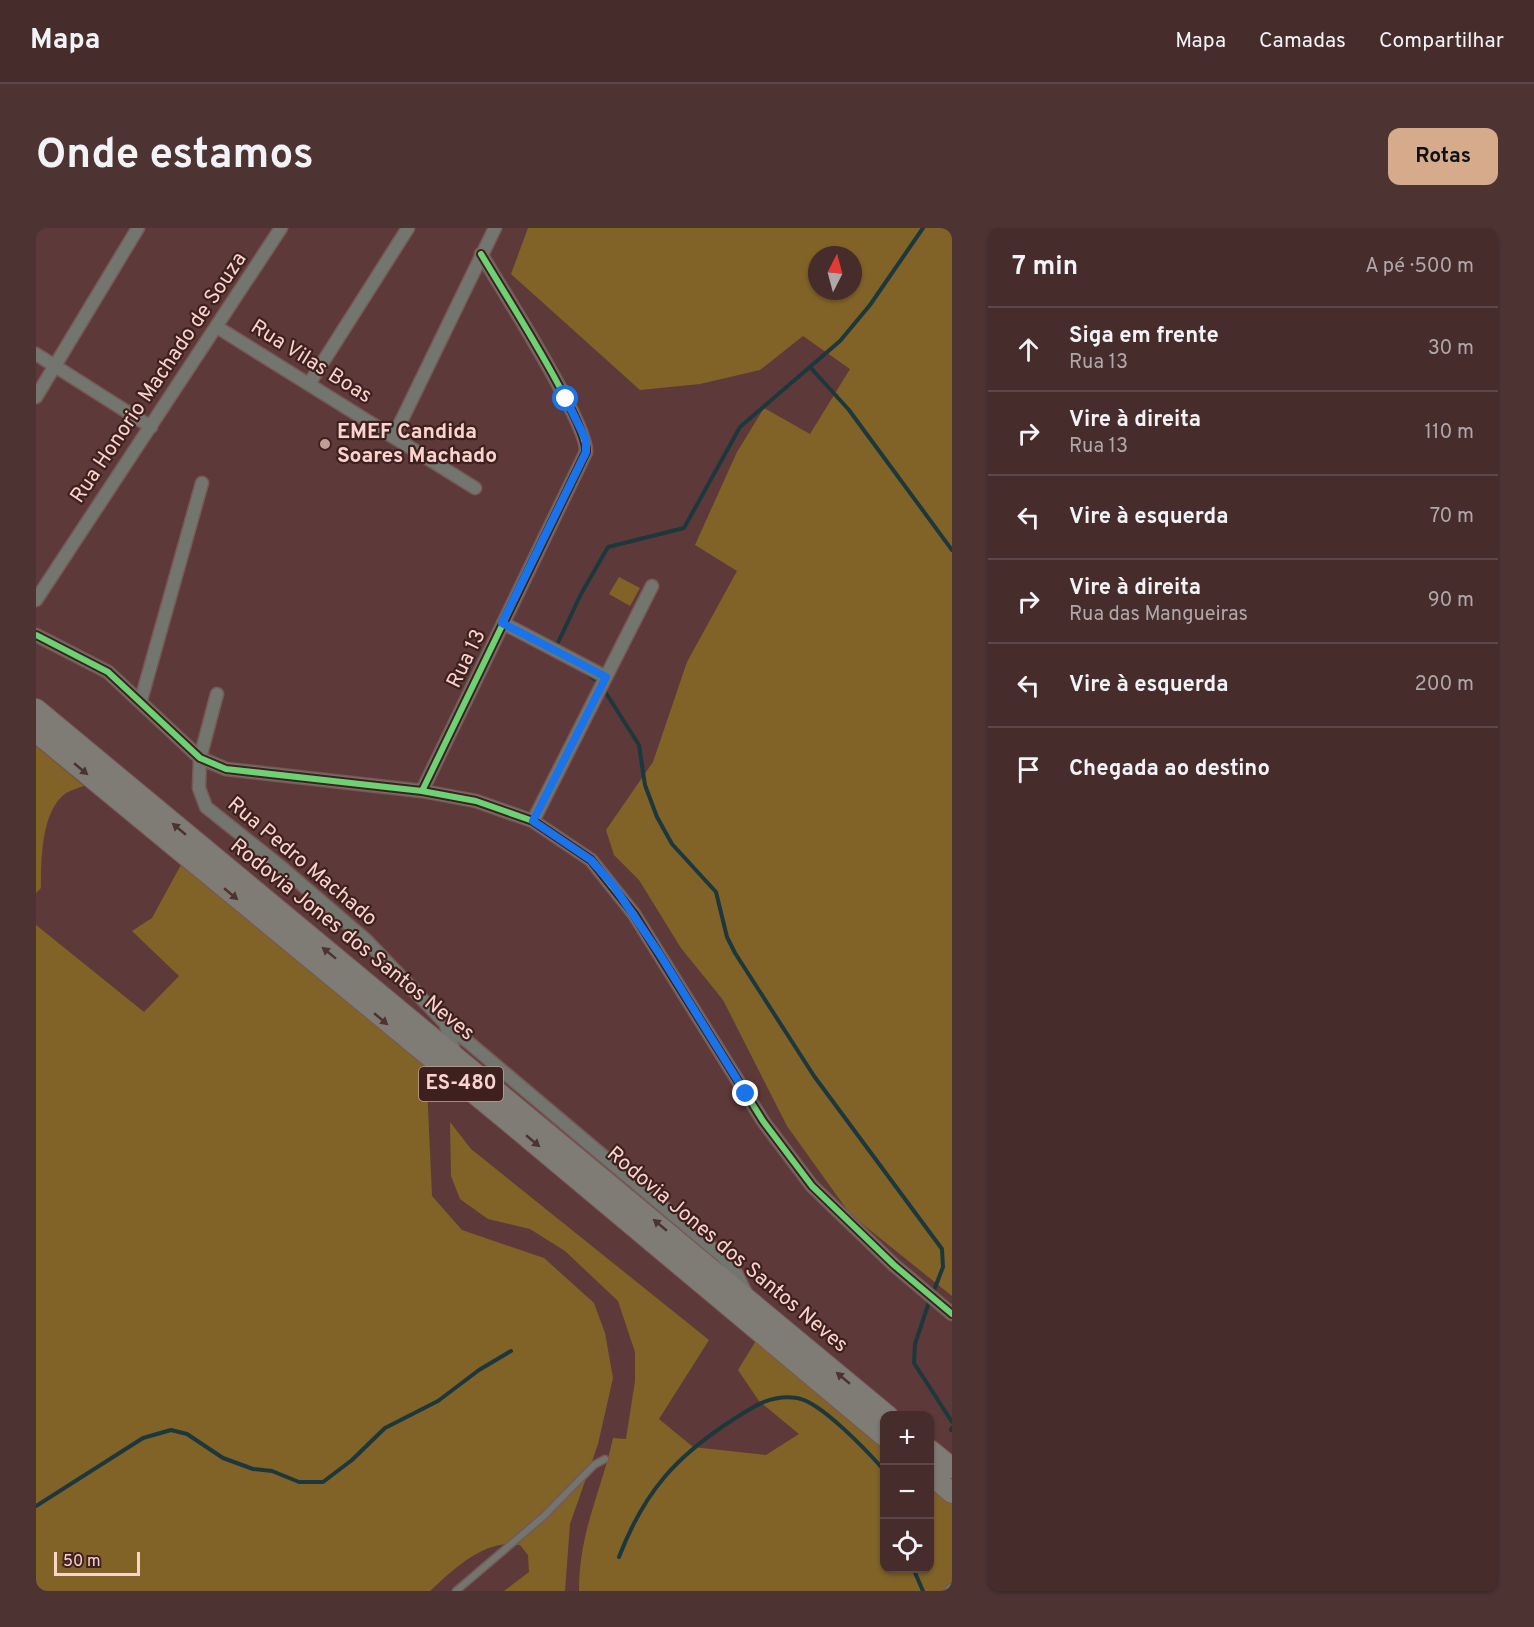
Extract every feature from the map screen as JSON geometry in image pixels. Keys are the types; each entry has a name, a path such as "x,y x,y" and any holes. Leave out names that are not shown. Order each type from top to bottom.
{"main road":[{"name":"Rodovia Jones dos Santos Neves","path":"36,709 882,1411"},
{"name":"Rodovia Jones dos Santos Neves","path":"36,732 880,1432"},
{"path":"934,1453 952,1468"},
{"path":"934,1477 952,1492"}],"street":[{"path":"36,397 138,228"},
{"name":"Rua Honorio Machado de Souza","path":"36,600 281,228"},
{"path":"309,384 408,228"},
{"path":"394,436 495,228"},
{"name":"Rua 13","path":"422,791 586,452 586,446 566,399 481,254"},
{"name":"Rua Vilas Boas","path":"217,327 475,488"},
{"path":"36,354 150,427"},
{"path":"141,700 202,483"},
{"path":"533,821 652,586"},
{"path":"502,623 606,677"},
{"path":"40,637 108,672 141,700 200,758 226,770 422,791 476,801 533,821 591,860 613,885 659,953 763,1121 812,1186 879,1251 952,1314"},
{"name":"Rua Pedro Machado","path":"217,694 200,758 199,788 206,807 280,866 365,939 445,1023 723,1257 735,1271 752,1304"},
{"name":"Rua Pedro Machado","path":"445,1023 456,1056"}],"lane":[{"path":"456,1591 544,1516 594,1465 605,1459"}],"shaded area":[{"path":"528,228 952,228 952,1296 850,1214 787,1126 723,1000 681,948 639,880 614,855 606,830 653,762 687,662 737,571 695,545 737,452 764,408 810,434 850,369 803,336 760,370 700,384 640,390 511,274"},
{"path":"619,577 640,588 630,606 609,594"},
{"path":"36,746 84,786 66,793 52,812 44,837 41,888 36,893"},
{"path":"182,863 426,1063 432,1196 462,1230 544,1258 594,1303 605,1333 613,1378 598,1444 570,1524 565,1591 504,1591 529,1572 528,1555 520,1545 507,1544 495,1546 471,1557 430,1591 36,1591 36,925 144,1012 179,976 132,931 152,918"},
{"path":"450,1122 471,1149 709,1340 659,1419 693,1447 766,1455 799,1434 759,1401 738,1370 757,1339 880,1444 880,1573 934,1573 934,1487 952,1502 952,1591 579,1591 580,1569 587,1531 613,1438 626,1439 635,1381 635,1352 618,1301 565,1251 530,1229 488,1219 460,1199 451,1176"}],"waterway":[{"path":"555,649 581,594 608,547 684,528 740,427 840,341 870,305 923,228"},
{"path":"810,367 849,410 952,550"},
{"path":"585,672 598,682"},
{"path":"604,690 639,745 645,785 657,817 672,844 716,892 727,937 735,953 814,1076 942,1249 943,1267 933,1293"},
{"path":"929,1302 915,1344 914,1363 952,1422"},
{"path":"36,1506 143,1438 171,1430 187,1434 223,1458 253,1469 272,1471 299,1482 323,1482 352,1460 385,1428 438,1401 479,1370 511,1351"},
{"path":"619,1557 639,1513 664,1478 679,1462 713,1433 771,1399 788,1397 807,1401 843,1428 880,1466"},
{"path":"915,1573 923,1591"}],"cycle path":[{"path":"422,791 586,452 574,414 481,254"},
{"path":"36,635 108,672 200,758 226,769 422,791 476,801 533,821 591,860 634,914 763,1121 812,1186 894,1265 952,1314"}],"place":[{"name":"EMEF Candida Soares Machado","path":"325,444"}],"route":[{"path":"566,399 586,440 586,452 502,623 606,677 533,821 591,860 613,885 659,953 746,1094"}]}
